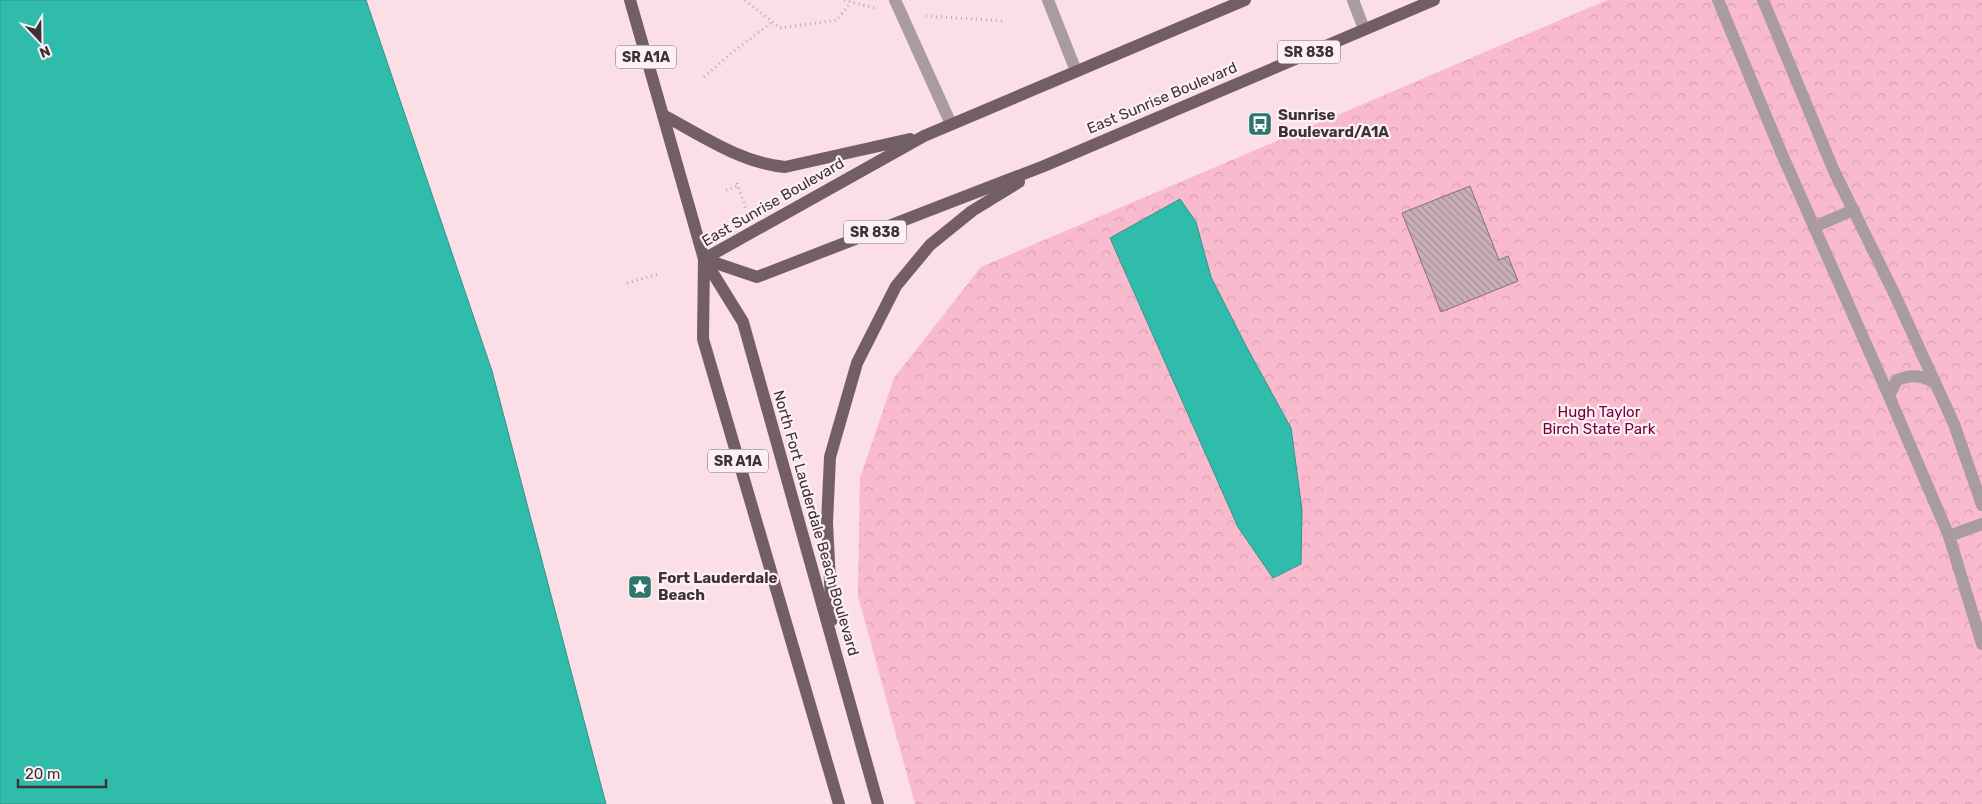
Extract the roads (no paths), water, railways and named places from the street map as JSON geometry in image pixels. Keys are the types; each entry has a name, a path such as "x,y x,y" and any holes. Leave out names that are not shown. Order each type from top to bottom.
{"main road":[{"name":"North Fort Lauderdale Beach Boulevard","path":"630,0 704,259 743,322 878,804"},
{"name":"East Sunrise Boulevard","path":"704,259 924,136 1245,0"},
{"name":"East Sunrise Boulevard","path":"704,259 756,278 1044,166 1434,0"},
{"path":"662,115 745,158 767,165 785,167 924,136"},
{"path":"834,645 826,523 830,457 857,363 896,286 930,245 972,211 1044,166"},
{"name":"North Fort Lauderdale Beach Boulevard","path":"704,259 703,339 839,804"}],"street":[{"path":"895,0 951,124"},
{"path":"1048,0 1076,71"},
{"path":"1353,0 1364,29"},
{"path":"1718,0 1781,152 1949,536 1982,644"},
{"path":"1763,0 1834,171 1954,424 1982,505"},
{"path":"1814,227 1853,210"},
{"path":"1889,396 1897,380 1907,376 1922,376 1935,383"},
{"path":"1949,536 1982,524"}],"place":[{"name":"Sunrise Boulevard/A1A","path":"1260,124"},
{"name":"Fort Lauderdale Beach","path":"640,587"}],"park label":[{"name":"Hugh Taylor Birch State Park","path":"1599,420"}]}
